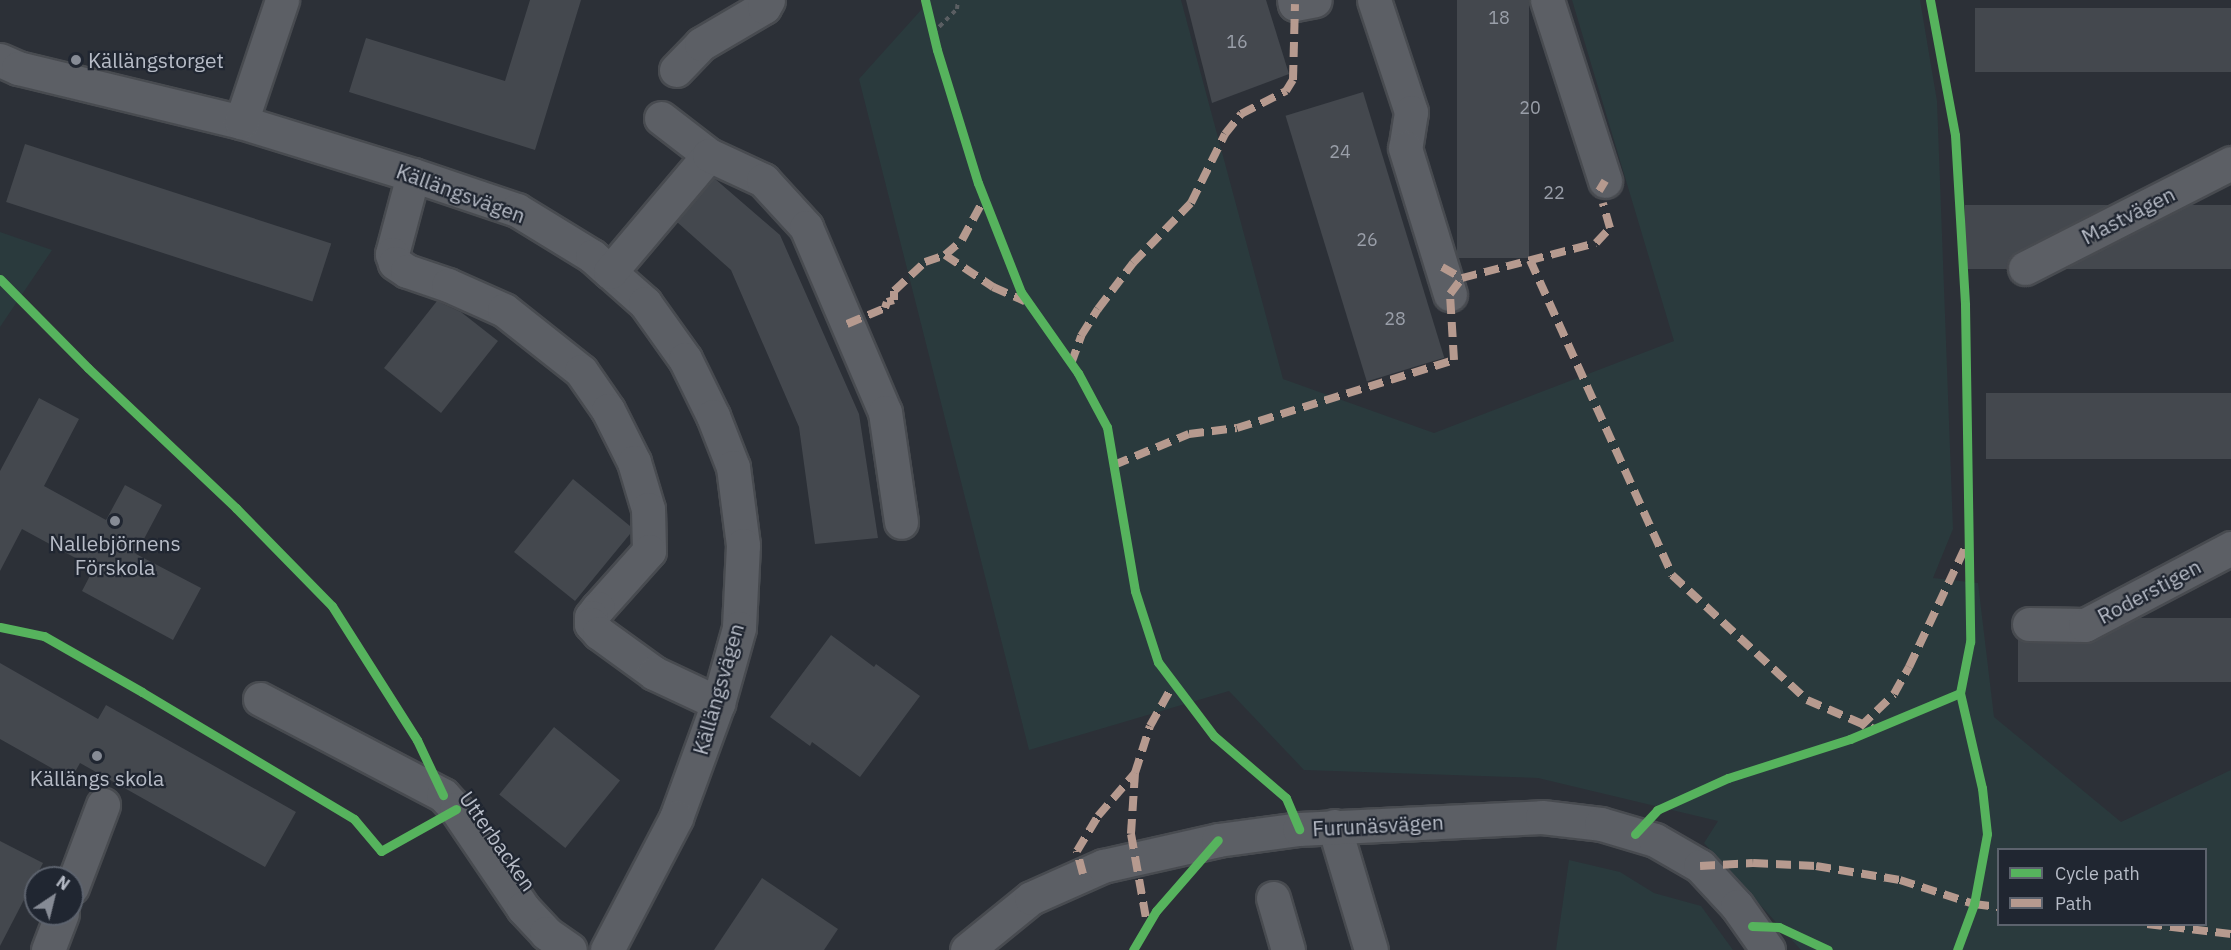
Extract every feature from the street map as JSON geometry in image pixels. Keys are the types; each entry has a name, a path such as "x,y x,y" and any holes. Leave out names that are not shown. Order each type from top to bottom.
{"street":[{"path":"241,122 282,0"},
{"path":"676,70 700,44 764,7 768,0"},
{"path":"1294,0 1295,4 1316,0"},
{"path":"1374,0 1411,112 1405,148 1450,294"},
{"path":"1548,0 1605,181"},
{"name":"Källängsvägen","path":"0,60 18,68 241,122 517,210 592,256 645,303 685,359 713,416 733,466 743,545 739,628 718,703 676,818 607,950"},
{"path":"661,118 709,155 763,180 806,228 885,412 901,522"},
{"path":"610,272 709,155"},
{"name":"Mastvägen","path":"2025,268 2231,162"},
{"path":"412,175 392,254 396,263 407,271 448,285 504,310 581,371 608,411 633,462 648,509 649,551 598,608 591,617 591,624 654,673 718,703"},
{"name":"Roderstigen","path":"2029,624 2085,625 2231,548"},
{"name":"Utterbacken","path":"260,699 443,795 456,809 523,908 546,933 570,950"},
{"path":"80,866 103,805"},
{"name":"Furunäsvägen","path":"967,950 1031,897 1103,866 1218,840 1334,826 1542,817 1601,824 1655,840 1700,866 1737,906 1768,950"},
{"path":"1334,826 1371,950"},
{"path":"1273,898 1288,950"},
{"path":"48,950 57,926"}],"path":[{"path":"934,37 957,9 958,0"},
{"path":"930,22 934,37"}],"shaded area":[{"path":"930,0 1181,0 1283,379 1434,433 1674,341 1572,0 1920,0 1937,101 1953,529 1933,578 1978,583 1994,717 2121,822 2231,770 2231,950 1801,950 1704,843 1718,821 1538,778 1304,770 1229,691 1029,750 859,79"},
{"path":"0,232 52,250 0,327"},
{"path":"1569,860 1620,872 1654,893 1701,906 1733,950 1556,950"}],"building":[{"path":"530,0 581,0 535,150 349,92 366,38 505,81"},
{"path":"1186,0 1266,0 1289,74 1212,103"},
{"path":"1457,0 1529,0 1529,258 1457,258"},
{"path":"1975,8 2231,8 2231,72 1975,72"},
{"path":"1363,92 1444,358 1367,382 1286,116"},
{"path":"25,144 331,244 312,302 6,202"},
{"path":"714,178 780,235 859,414 878,538 815,544 799,427 731,270 677,222"},
{"path":"1965,205 2231,205 2231,269 1965,269"},
{"path":"437,301 461,312 498,341 441,413 384,368"},
{"path":"1986,393 2231,393 2231,459 1986,459"},
{"path":"39,398 79,419 44,486 106,520 125,485 162,505 136,554 201,588 173,640 82,591 94,568 22,529 0,571 0,471"},
{"path":"573,479 630,526 630,534 575,601 514,552"},
{"path":"2018,618 2231,618 2231,682 2018,682"},
{"path":"831,635 874,667 876,664 920,696 860,777 812,742 810,746 770,717"},
{"path":"0,663 98,719 106,705 296,812 265,867 80,763 71,779 0,739"},
{"path":"554,727 620,780 565,848 499,795"},
{"path":"0,841 43,863 41,866 24,866 24,900 0,946"},
{"path":"762,878 838,929 824,950 714,950"}],"marked path":[{"path":"1071,364 1081,336 1098,309 1133,263 1191,203 1225,134 1241,114 1286,91 1293,80 1295,4"},
{"path":"1599,191 1605,181"},
{"path":"847,324 885,308 887,302 894,300 894,291 925,262 945,255 962,240 984,199"},
{"path":"1114,465 1189,434 1237,428 1454,360 1450,294 1462,278 1596,243 1610,228 1603,203"},
{"path":"945,255 993,287 1025,301"},
{"path":"1530,260 1672,575 1807,700 1874,729"},
{"path":"1442,267 1462,278"},
{"path":"1860,727 1894,694 1965,548"},
{"path":"1083,874 1077,851 1098,816 1135,773 1150,726 1174,683"},
{"path":"1135,773 1131,834 1147,924"},
{"path":"1700,866 1753,863 1816,866 1900,880 1974,904 1997,907"},
{"path":"2164,926 2231,934"}],"cycle path":[{"path":"925,0 937,50 978,183 1021,292 1078,373 1107,427 1135,591 1158,662 1214,736 1286,798 1299,829"},
{"path":"1930,0 1955,135 1965,305 1970,642 1960,693 1982,788 1987,834 1974,904 1957,950"},
{"path":"0,279 88,368 236,508 332,606 417,740 443,795"},
{"path":"0,627 44,636 142,692 354,819 381,851 456,809"},
{"path":"1635,834 1657,810 1728,778 1850,739 1960,693"},
{"path":"1133,950 1156,911 1218,840"},
{"path":"1752,926 1779,927 1828,950"}],"place":[{"name":"Källängstorget","path":"76,60"},
{"name":"Nallebjörnens Förskola","path":"115,521"},
{"name":"Källängs skola","path":"97,756"}]}
